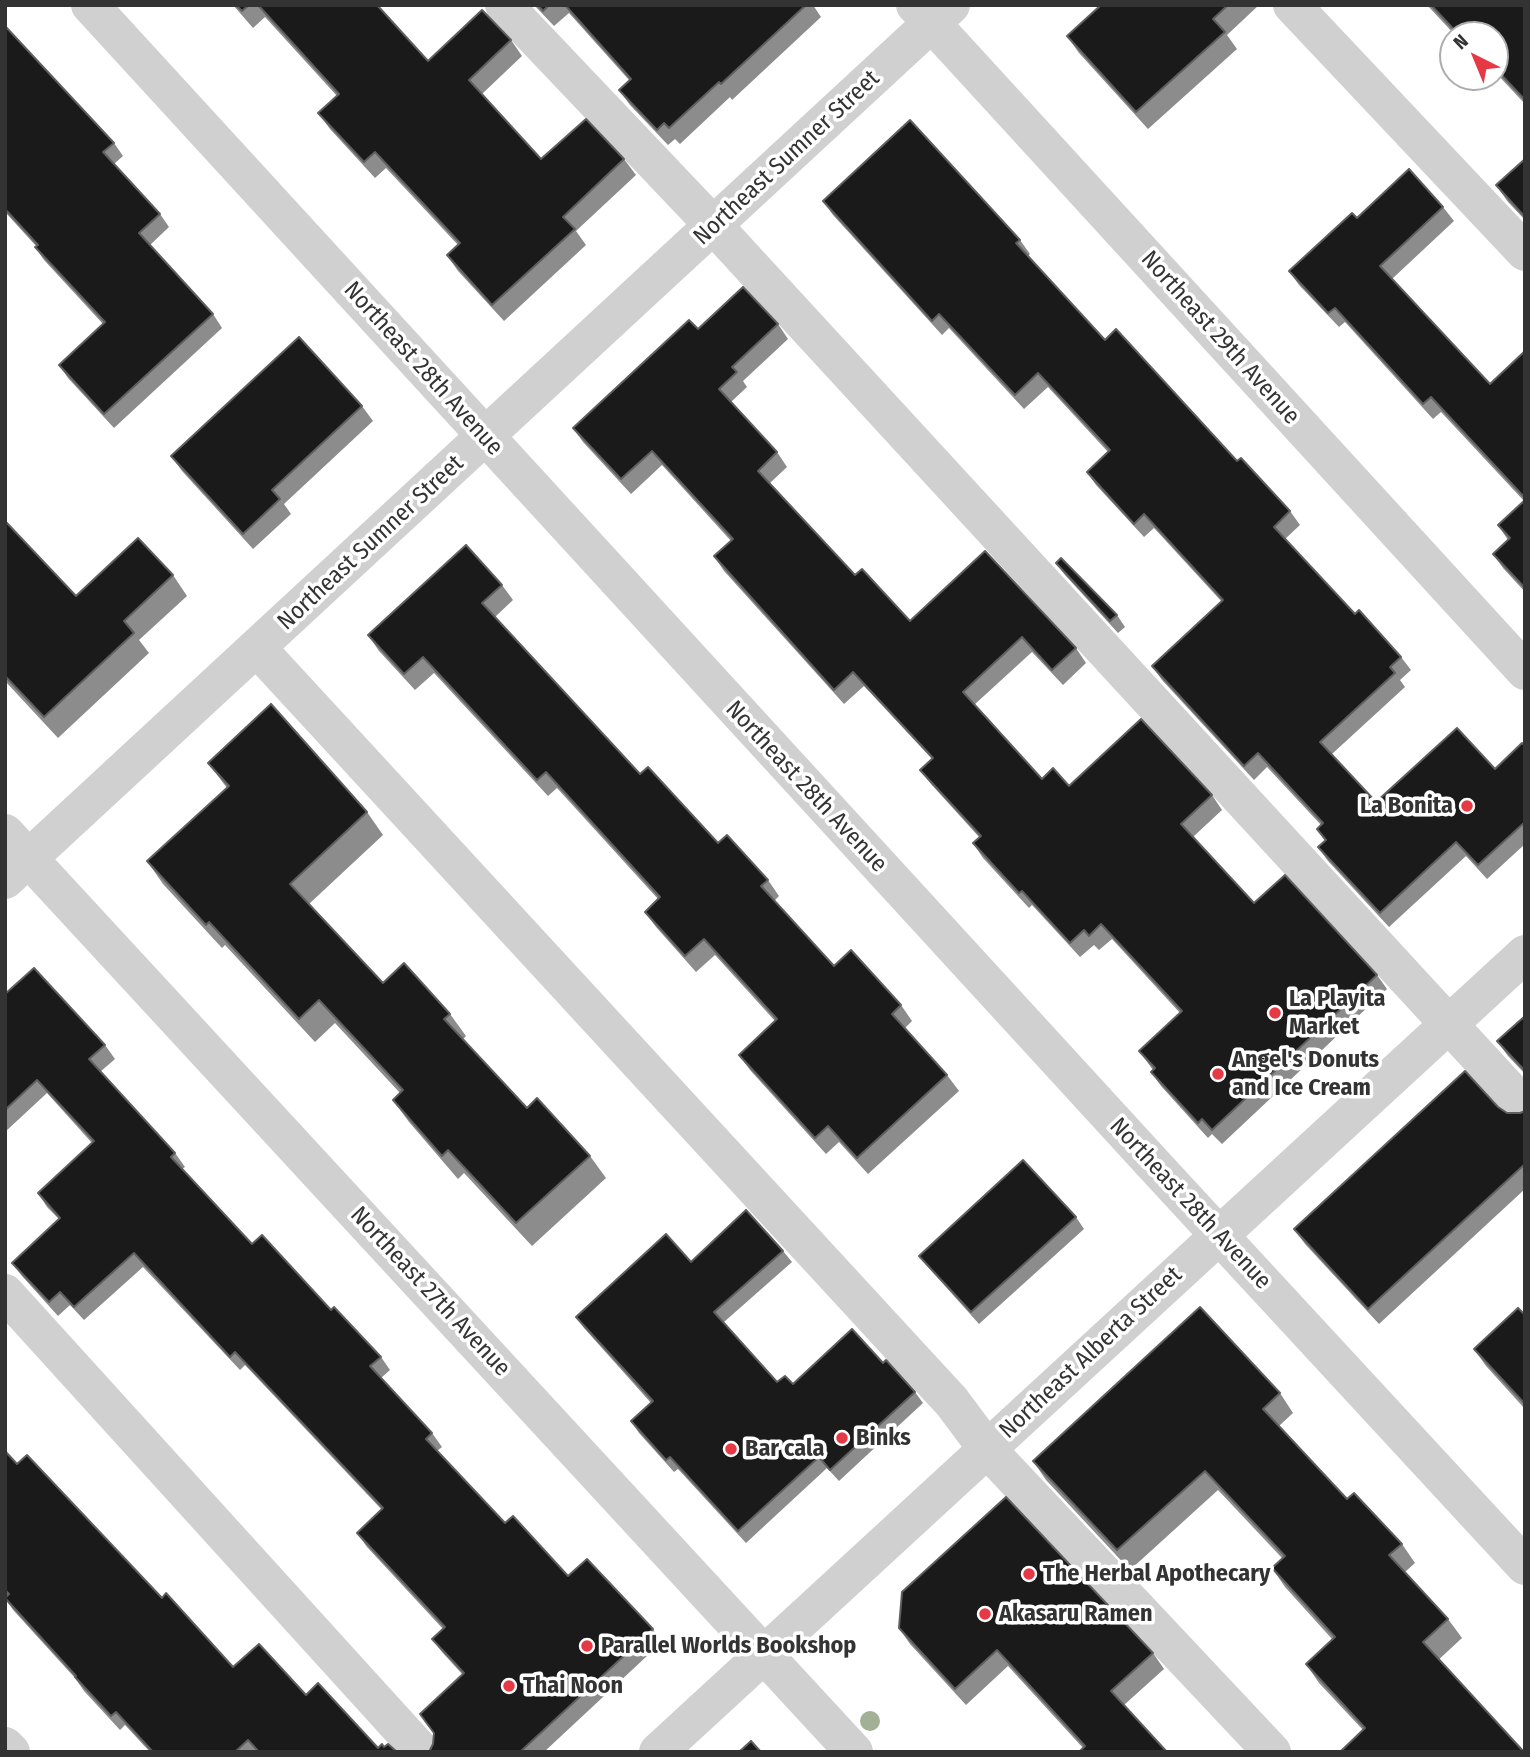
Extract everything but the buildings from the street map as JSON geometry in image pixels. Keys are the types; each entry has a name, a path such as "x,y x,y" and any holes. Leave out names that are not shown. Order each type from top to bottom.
{"street":[{"name":"Northeast 28th Avenue","path":"90,5 1525,1566"},
{"path":"504,5 714,226 1525,1107"},
{"path":"1292,5 1525,252"},
{"name":"Northeast Sumner Street","path":"13,857 257,648 486,438 714,226 933,11"},
{"name":"Northeast 29th Avenue","path":"933,11 1525,671"},
{"path":"257,648 935,1383 987,1449 1272,1752"},
{"name":"Northeast 27th Avenue","path":"13,857 854,1752"},
{"name":"Northeast Alberta Street","path":"658,1752 1525,954"},
{"path":"5,1293 422,1752"},
{"path":"5,1746 10,1752"}],"place":[{"name":"La Bonita","path":"1467,806"},
{"name":"La Playita Market","path":"1275,1013"},
{"name":"Angel's Donuts and Ice Cream","path":"1218,1074"},
{"name":"Binks","path":"842,1438"},
{"name":"Bar cala","path":"731,1449"},
{"name":"The Herbal Apothecary","path":"1029,1574"},
{"name":"Akasaru Ramen","path":"985,1614"},
{"name":"Parallel Worlds Bookshop","path":"587,1646"},
{"name":"Thai Noon","path":"509,1686"}]}
